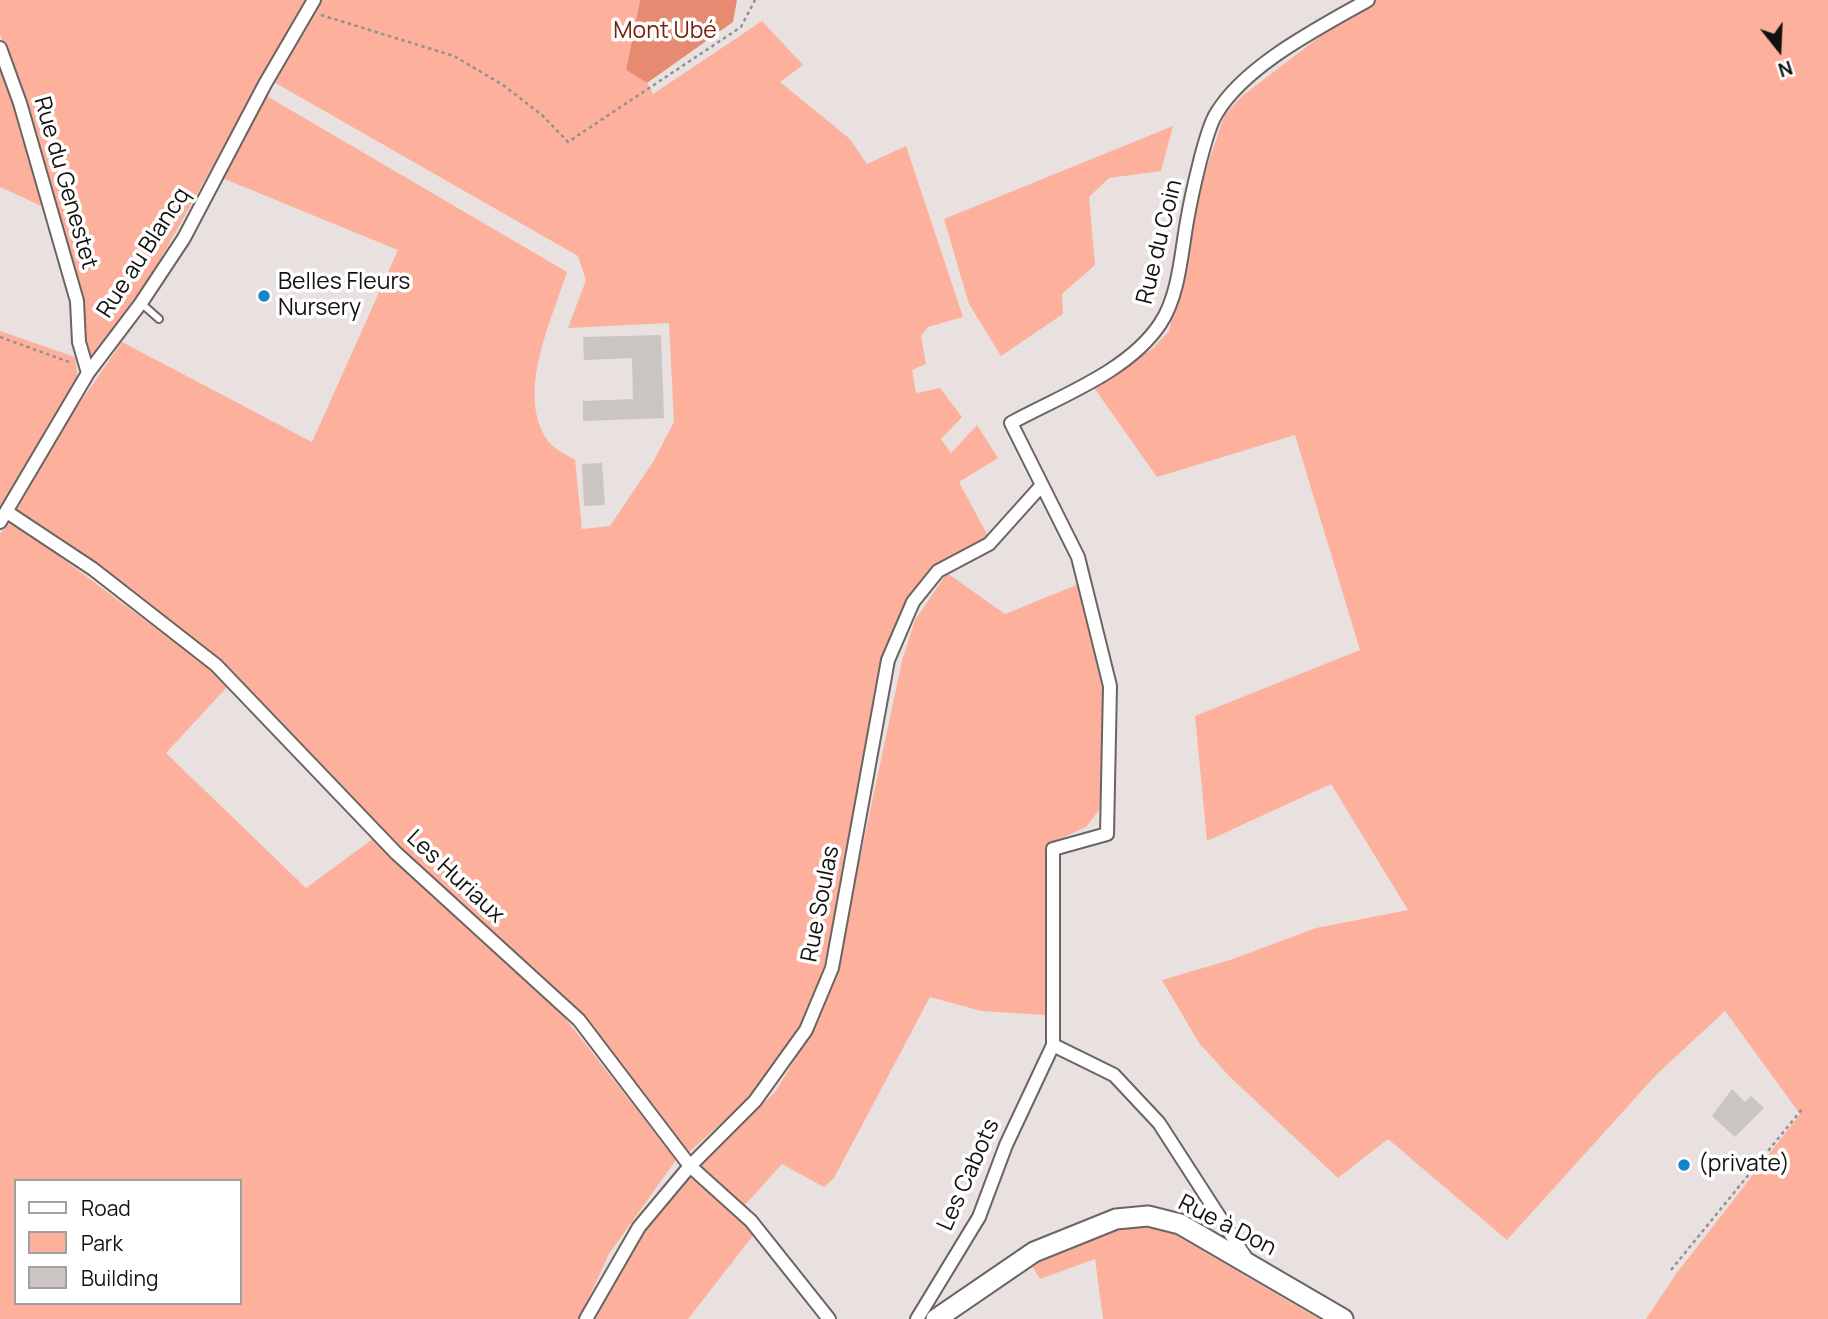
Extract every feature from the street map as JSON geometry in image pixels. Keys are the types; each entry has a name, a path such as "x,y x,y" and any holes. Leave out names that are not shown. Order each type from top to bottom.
{"main road":[{"name":"Rue à Don","path":"936,1319 1034,1252 1116,1219 1148,1216 1180,1224 1343,1319"}],"street":[{"name":"Rue au Blancq","path":"4,517 88,373 141,303 184,238 314,0"},
{"name":"Rue du Coin","path":"1042,485 1011,423 1110,368 1138,348 1161,323 1174,291 1190,203 1215,115 1238,87 1275,57 1368,0"},
{"name":"Rue du Genestet","path":"0,48 20,103 77,301 79,342 88,373"},
{"path":"1042,485 1078,557 1110,686 1111,757 1107,834 1053,849 1052,1045 1114,1075 1159,1123 1250,1264"},
{"name":"Rue Soulas","path":"586,1319 639,1227 690,1167 755,1101 806,1030 832,968 888,660 913,602 938,571 989,544 1042,485"},
{"name":"Les Huriaux","path":"4,517 93,569 216,664 396,853 579,1020 690,1167 751,1220 829,1319"},
{"name":"Les Cabots","path":"917,1319 979,1217 1006,1145 1052,1045"}],"lane":[{"path":"141,303 159,319"}],"path":[{"path":"306,12 454,56 503,85 542,115 568,142 741,27 755,0"},
{"path":"0,337 64,359 88,373"},
{"path":"1671,1270 1802,1108"}],"green space":[{"path":"0,0 306,0 152,274 91,359 86,353 82,294 0,34"},
{"path":"319,0 640,0 626,70 647,83 653,94 762,21 803,65 780,82 850,139 867,164 906,146 963,317 928,327 921,336 926,364 912,370 916,393 940,388 962,417 941,439 951,453 977,425 998,458 959,482 989,538 944,564 908,599 823,972 798,1030 751,1096 686,1155 582,1015 403,850 202,646 104,569 16,511 68,420 122,342 312,442 398,250 222,178 265,95 567,272 540,357 535,402 539,422 548,441 575,460 582,529 610,526 653,462 674,422 669,323 568,328 586,280 578,256 272,81"},
{"name":"Mont Ubé","path":"640,0 737,0 733,22 647,83 626,70"},
{"path":"1377,0 1828,0 1828,1319 1646,1319 1676,1274 1800,1114 1725,1011 1657,1074 1507,1240 1388,1139 1338,1178 1230,1077 1199,1043 1162,980 1230,960 1316,928 1408,910 1331,784 1207,841 1195,716 1360,650 1295,435 1157,477 1092,385 1152,349 1169,331 1204,176 1224,116 1242,96 1326,32"},
{"path":"0,67 50,210 0,187"},
{"path":"1173,126 1161,171 1109,178 1089,197 1095,265 1062,294 1063,314 1001,356 969,304 944,219"},
{"path":"0,331 75,357 78,379 0,514"},
{"path":"7,524 19,526 209,668 228,686 166,753 306,888 374,838 559,1010 676,1160 609,1254 577,1319 0,1319 0,534"},
{"path":"947,573 1005,614 1079,584 1103,691 1105,752 1099,810 1086,827 1047,845 1045,1015 981,1011 930,997 834,1178 824,1187 782,1164 744,1206 700,1164 775,1092 807,1040 835,976 902,661 915,620"},
{"path":"689,1176 755,1233 688,1319 591,1319 642,1232"},
{"path":"1133,1225 1172,1233 1319,1319 1103,1319 1095,1259 1040,1279 1031,1264 1100,1233"}],"building":[{"path":"661,335 664,418 583,421 583,401 633,399 632,358 584,360 583,337"},
{"path":"602,463 605,505 584,506 582,464"},
{"path":"1732,1089 1745,1102 1751,1096 1764,1108 1735,1137 1712,1116"}],"place":[{"name":"Belles Fleurs Nursery","path":"264,296"},
{"name":"(private)","path":"1684,1165"}]}
